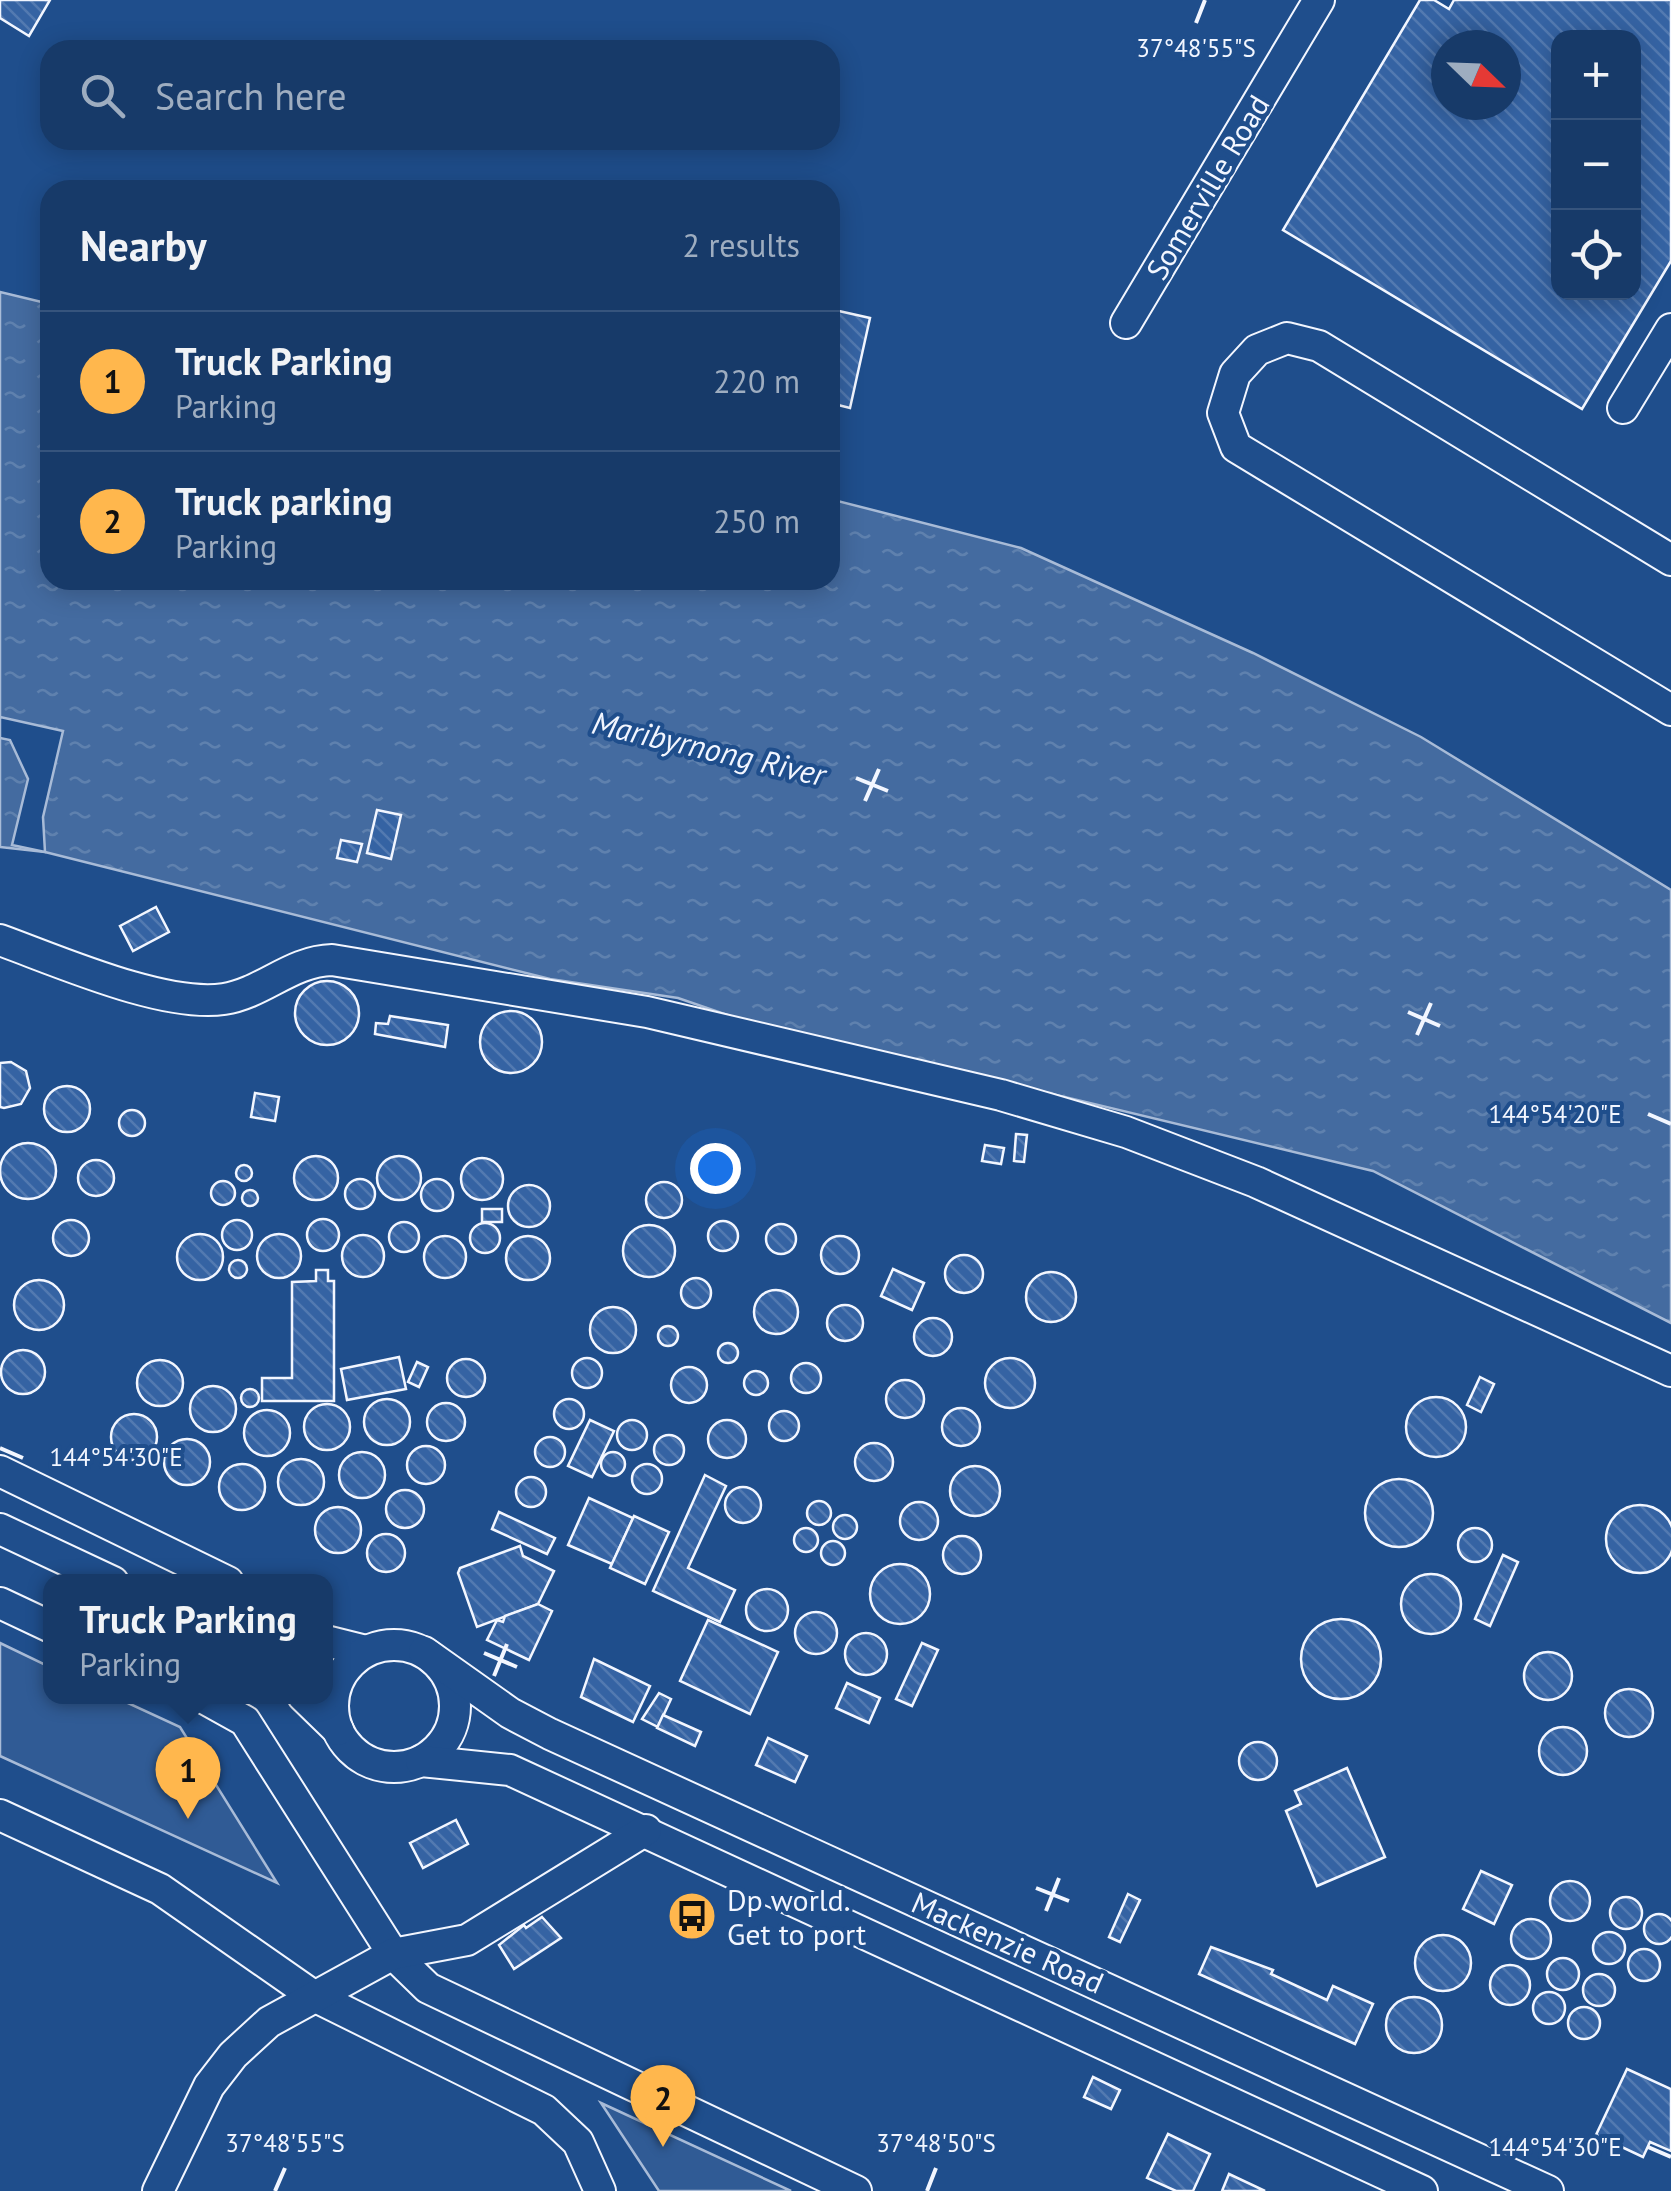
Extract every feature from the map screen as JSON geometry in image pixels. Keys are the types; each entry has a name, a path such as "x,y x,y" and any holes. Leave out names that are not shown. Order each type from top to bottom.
{"street":[{"name":"Somerville Road","path":"1126,322 1318,0"},
{"path":"1623,408 1671,329"},
{"path":"1671,560 1319,346 1287,338 1257,350 1236,374 1223,413 1236,447 1671,710"},
{"path":"0,940 95,975 192,1000 226,999 309,960 332,960 647,1012 1001,1096 1200,1158 1671,1371"},
{"path":"0,1471 130,1530 213,1574"},
{"path":"0,1530 96,1574"},
{"path":"0,1603 43,1624"},
{"path":"311,1704 358,1756 389,1767 422,1761 449,1735 455,1717 450,1679 424,1652 406,1645 366,1651 333,1643"},
{"path":"338,1730 333,1712 340,1676 366,1651"},
{"name":"Mackenzie Road","path":"424,1652 510,1713 550,1734 1548,2191"},
{"path":"214,1704 245,1721 393,1954 428,1988 856,2191"},
{"name":"Mackenzie Road","path":"422,1761 510,1770 1422,2191"},
{"path":"0,1815 160,1889 312,1995 544,2110 578,2142 600,2191"},
{"path":"158,2191 209,2086 233,2055 269,2022 393,1954 468,1940 646,1830"}],"shaded area":[{"path":"0,1643 43,1664 43,1704 130,1704 180,1727 277,1883 0,1756"},
{"path":"601,2103 791,2191 659,2191"}],"water":[{"name":"Maribyrnong River","path":"0,292 40,302 40,590 840,590 840,502 1021,548 1253,653 1421,737 1671,890 1671,1323 1373,1171 890,1055 774,1031 678,998 550,979 45,852 0,847"}],"pier":[{"path":"0,717 63,731 43,817 45,852 12,845 28,779 10,740 0,738"}],"building":[{"path":"0,0 50,0 29,36 0,18"},
{"path":"1420,0 1434,0 1449,9 1454,0 1671,0 1671,261 1582,409 1283,230"},
{"path":"840,311 870,318 850,408 840,406"},
{"path":"377,810 401,815 391,859 367,853"},
{"path":"341,840 362,844 357,862 337,858"},
{"path":"156,907 169,932 133,951 120,926"},
{"path":"327,981 349,991 359,1013 349,1035 327,1045 305,1035 295,1013 305,991"},
{"path":"511,1011 533,1020 542,1042 533,1064 511,1073 489,1064 480,1042 489,1020"},
{"path":"390,1016 448,1025 445,1047 375,1034 376,1023 388,1024"},
{"path":"11,1062 26,1071 30,1088 21,1104 4,1108 0,1107 0,1063"},
{"path":"67,1086 83,1093 90,1109 83,1125 67,1132 51,1125 44,1109 51,1093"},
{"path":"255,1093 279,1097 275,1121 251,1117"},
{"path":"132,1110 141,1114 145,1123 141,1132 132,1136 123,1132 119,1123 123,1114"},
{"path":"1016,1134 1027,1135 1024,1162 1014,1161"},
{"path":"28,1143 47,1152 56,1171 47,1190 28,1199 9,1190 0,1171 9,1152"},
{"path":"985,1145 1004,1148 1001,1164 982,1161"},
{"path":"316,1156 331,1163 338,1178 331,1193 316,1200 301,1193 294,1178 301,1163"},
{"path":"399,1156 414,1163 421,1178 414,1193 399,1200 384,1193 377,1178 384,1163"},
{"path":"482,1158 497,1164 503,1179 497,1194 482,1200 467,1194 461,1179 467,1164"},
{"path":"96,1160 109,1165 114,1178 109,1191 96,1196 83,1191 78,1178 83,1165"},
{"path":"244,1165 252,1173 244,1181 236,1173"},
{"path":"360,1179 371,1183 375,1194 371,1205 360,1209 349,1205 345,1194 349,1183"},
{"path":"437,1179 448,1184 453,1195 448,1206 437,1211 426,1206 421,1195 426,1184"},
{"path":"223,1181 232,1184 232,1202 223,1205 214,1202 211,1193 214,1184"},
{"path":"664,1182 677,1187 682,1200 677,1213 664,1218 651,1213 646,1200 651,1187"},
{"path":"529,1185 544,1191 550,1206 544,1221 529,1227 514,1221 508,1206 514,1191"},
{"path":"250,1190 258,1198 250,1206 242,1198"},
{"path":"482,1209 502,1209 502,1222 482,1222"},
{"path":"323,1219 334,1224 339,1235 334,1246 323,1251 312,1246 307,1235 312,1224"},
{"path":"71,1220 83,1226 89,1238 83,1250 71,1256 59,1250 53,1238 59,1226"},
{"path":"237,1220 248,1224 252,1235 248,1246 237,1250 226,1246 222,1235 226,1224"},
{"path":"723,1221 734,1225 738,1236 734,1247 723,1251 712,1247 708,1236 712,1225"},
{"path":"404,1222 415,1226 419,1237 415,1248 404,1252 393,1248 389,1237 393,1226"},
{"path":"485,1223 496,1227 500,1238 496,1249 485,1253 474,1249 470,1238 474,1227"},
{"path":"781,1224 792,1228 796,1239 792,1250 781,1254 770,1250 766,1239 770,1228"},
{"path":"649,1225 668,1232 675,1251 668,1270 649,1277 630,1270 623,1251 630,1232"},
{"path":"200,1234 216,1241 223,1257 216,1273 200,1280 184,1273 177,1257 184,1241"},
{"path":"279,1234 294,1241 301,1256 294,1271 279,1278 264,1271 257,1256 264,1241"},
{"path":"363,1235 378,1241 384,1256 378,1271 363,1277 348,1271 342,1256 348,1241"},
{"path":"445,1236 460,1242 466,1257 460,1272 445,1278 430,1272 424,1257 430,1242"},
{"path":"528,1236 543,1243 550,1258 543,1273 528,1280 513,1273 506,1258 513,1243"},
{"path":"840,1236 853,1242 859,1255 853,1268 840,1274 827,1268 821,1255 827,1242"},
{"path":"964,1255 977,1261 983,1274 977,1287 964,1293 951,1287 945,1274 951,1261"},
{"path":"238,1260 247,1269 238,1278 229,1269"},
{"path":"893,1269 924,1283 912,1310 881,1296"},
{"path":"316,1270 328,1270 328,1281 334,1281 334,1401 262,1401 262,1378 292,1378 292,1282 316,1281"},
{"path":"1051,1272 1068,1280 1076,1297 1068,1314 1051,1322 1034,1314 1026,1297 1034,1280"},
{"path":"696,1278 707,1282 711,1293 707,1304 696,1308 685,1304 681,1293 685,1282"},
{"path":"39,1280 56,1288 64,1305 56,1322 39,1330 22,1322 14,1305 22,1288"},
{"path":"776,1290 791,1297 798,1312 791,1327 776,1334 761,1327 754,1312 761,1297"},
{"path":"845,1305 857,1311 863,1323 857,1335 845,1341 833,1335 827,1323 833,1311"},
{"path":"613,1307 629,1314 636,1330 629,1346 613,1353 597,1346 590,1330 597,1314"},
{"path":"933,1318 946,1324 952,1337 946,1350 933,1356 920,1350 914,1337 920,1324"},
{"path":"664,1326 672,1326 678,1336 672,1346 664,1346 658,1340 658,1332"},
{"path":"724,1343 732,1343 738,1353 732,1363 724,1363 718,1357 718,1349"},
{"path":"23,1350 39,1356 45,1372 39,1388 23,1394 7,1388 1,1372 7,1356"},
{"path":"399,1357 406,1389 347,1400 341,1369"},
{"path":"587,1358 598,1362 602,1373 598,1384 587,1388 576,1384 572,1373 576,1362"},
{"path":"1010,1358 1027,1366 1035,1383 1027,1400 1010,1408 993,1400 985,1383 993,1366"},
{"path":"466,1359 479,1365 485,1378 479,1391 466,1397 453,1391 447,1378 453,1365"},
{"path":"160,1360 176,1367 183,1383 176,1399 160,1406 144,1399 137,1383 144,1367"},
{"path":"417,1362 428,1367 419,1387 408,1382"},
{"path":"806,1363 817,1367 821,1378 817,1389 806,1393 795,1389 791,1378 795,1367"},
{"path":"689,1367 701,1373 707,1385 701,1397 689,1403 677,1397 671,1385 677,1373"},
{"path":"751,1371 761,1371 768,1383 761,1395 751,1395 744,1388 744,1378"},
{"path":"1480,1377 1494,1384 1481,1412 1467,1405"},
{"path":"905,1380 918,1386 924,1399 918,1412 905,1418 892,1412 886,1399 892,1386"},
{"path":"213,1386 229,1393 236,1409 229,1425 213,1432 197,1425 190,1409 197,1393"},
{"path":"250,1389 259,1398 250,1407 241,1398"},
{"path":"1436,1397 1457,1406 1466,1427 1457,1448 1436,1457 1415,1448 1406,1427 1415,1406"},
{"path":"387,1399 403,1406 410,1422 403,1438 387,1445 371,1438 364,1422 371,1406"},
{"path":"569,1399 580,1403 584,1414 580,1425 569,1429 558,1425 554,1414 558,1403"},
{"path":"446,1403 459,1409 465,1422 459,1435 446,1441 433,1435 427,1422 433,1409"},
{"path":"327,1404 343,1411 350,1427 343,1443 327,1450 311,1443 304,1427 311,1411"},
{"path":"961,1408 974,1414 980,1427 974,1440 961,1446 948,1440 942,1427 948,1414"},
{"path":"267,1410 283,1417 290,1433 283,1449 267,1456 251,1449 244,1433 251,1417"},
{"path":"784,1411 795,1415 799,1426 795,1437 784,1441 773,1437 769,1426 773,1415"},
{"path":"134,1414 150,1421 157,1437 150,1453 134,1460 118,1453 111,1437 118,1421"},
{"path":"590,1420 614,1431 592,1477 568,1466"},
{"path":"632,1420 643,1424 647,1435 643,1446 632,1450 621,1446 617,1435 621,1424"},
{"path":"727,1420 740,1426 746,1439 740,1452 727,1458 714,1452 708,1439 714,1426"},
{"path":"669,1435 680,1439 684,1450 680,1461 669,1465 658,1461 654,1450 658,1439"},
{"path":"550,1437 561,1441 565,1452 561,1463 550,1467 539,1463 535,1452 539,1441"},
{"path":"187,1439 203,1446 210,1462 203,1478 187,1485 171,1478 164,1462 171,1446"},
{"path":"874,1443 887,1449 893,1462 887,1475 874,1481 861,1475 855,1462 861,1449"},
{"path":"426,1446 439,1452 445,1465 439,1478 426,1484 413,1478 407,1465 413,1452"},
{"path":"362,1452 378,1459 385,1475 378,1491 362,1498 346,1491 339,1475 346,1459"},
{"path":"608,1452 618,1452 625,1464 618,1476 608,1476 601,1469 601,1459"},
{"path":"301,1459 317,1466 324,1482 317,1498 301,1505 285,1498 278,1482 285,1466"},
{"path":"242,1464 258,1471 265,1487 258,1503 242,1510 226,1503 219,1487 226,1471"},
{"path":"647,1464 658,1468 662,1479 658,1490 647,1494 636,1490 632,1479 636,1468"},
{"path":"975,1466 992,1474 1000,1491 992,1508 975,1516 958,1508 950,1491 958,1474"},
{"path":"705,1475 726,1486 688,1568 735,1590 720,1622 653,1591"},
{"path":"531,1477 542,1481 546,1492 542,1503 531,1507 520,1503 516,1492 520,1481"},
{"path":"1399,1479 1423,1489 1433,1513 1423,1537 1399,1547 1375,1537 1365,1513 1375,1489"},
{"path":"743,1487 755,1493 761,1505 755,1517 743,1523 731,1517 725,1505 731,1493"},
{"path":"405,1490 418,1496 424,1509 418,1522 405,1528 392,1522 386,1509 392,1496"},
{"path":"589,1498 633,1518 612,1564 568,1545"},
{"path":"814,1501 824,1501 831,1513 824,1525 814,1525 807,1518 807,1508"},
{"path":"919,1502 932,1508 938,1521 932,1534 919,1540 906,1534 900,1521 906,1508"},
{"path":"338,1507 354,1514 361,1530 354,1546 338,1553 322,1546 315,1530 322,1514"},
{"path":"1627,1508 1653,1508 1671,1526 1671,1552 1653,1570 1627,1570 1609,1552 1609,1526"},
{"path":"499,1512 555,1538 547,1554 492,1529"},
{"path":"840,1515 850,1515 857,1527 850,1539 840,1539 833,1532 833,1522"},
{"path":"634,1516 669,1532 645,1584 610,1568"},
{"path":"801,1528 811,1528 818,1540 811,1552 801,1552 794,1545 794,1535"},
{"path":"1475,1528 1487,1533 1492,1545 1487,1557 1475,1562 1463,1557 1458,1545 1463,1533"},
{"path":"386,1534 399,1540 405,1553 399,1566 386,1572 373,1566 367,1553 373,1540"},
{"path":"962,1536 975,1542 981,1555 975,1568 962,1574 949,1568 943,1555 949,1542"},
{"path":"833,1541 842,1544 842,1562 833,1565 824,1562 821,1553 824,1544"},
{"path":"520,1546 523,1556 554,1571 538,1604 477,1627 458,1573 460,1568"},
{"path":"1503,1555 1518,1562 1490,1626 1475,1619"},
{"path":"900,1564 921,1573 930,1594 921,1615 900,1624 879,1615 870,1594 879,1573"},
{"path":"1431,1574 1452,1583 1461,1604 1452,1625 1431,1634 1410,1625 1401,1604 1410,1583"},
{"path":"767,1589 782,1595 788,1610 782,1625 767,1631 752,1625 746,1610 752,1595"},
{"path":"538,1604 552,1611 529,1660 487,1640 497,1620 503,1622 505,1616"},
{"path":"816,1612 831,1618 837,1633 831,1648 816,1654 801,1648 795,1633 801,1618"},
{"path":"1341,1619 1356,1622 1369,1631 1378,1644 1378,1674 1369,1687 1356,1696 1341,1699 1326,1696 1313,1687 1304,1674 1301,1659 1304,1644 1313,1631 1326,1622"},
{"path":"708,1620 778,1652 750,1714 680,1681"},
{"path":"866,1633 881,1639 887,1654 881,1669 866,1675 851,1669 845,1654 851,1639"},
{"path":"922,1643 938,1650 912,1706 896,1699"},
{"path":"1548,1652 1565,1659 1572,1676 1565,1693 1548,1700 1531,1693 1524,1676 1531,1659"},
{"path":"594,1659 650,1686 633,1722 581,1697"},
{"path":"847,1683 880,1698 869,1723 836,1708"},
{"path":"1629,1689 1646,1696 1653,1713 1646,1730 1629,1737 1612,1730 1605,1713 1612,1696"},
{"path":"659,1693 671,1699 658,1727 642,1719"},
{"path":"663,1715 701,1732 695,1746 657,1728"},
{"path":"1563,1727 1580,1734 1587,1751 1580,1768 1563,1775 1546,1768 1539,1751 1546,1734"},
{"path":"768,1738 807,1756 795,1782 756,1765"},
{"path":"1258,1742 1271,1748 1277,1761 1271,1774 1258,1780 1245,1774 1239,1761 1245,1748"},
{"path":"1347,1768 1385,1857 1317,1886 1286,1811 1301,1804 1295,1791"},
{"path":"456,1820 468,1844 423,1868 410,1843"},
{"path":"1481,1871 1512,1885 1494,1924 1463,1909"},
{"path":"1570,1881 1584,1887 1590,1901 1584,1915 1570,1921 1556,1915 1550,1901 1556,1887"},
{"path":"1128,1894 1140,1900 1120,1942 1109,1937"},
{"path":"1626,1897 1637,1902 1642,1913 1637,1924 1626,1929 1615,1924 1610,1913 1615,1902"},
{"path":"1659,1914 1670,1918 1670,1940 1659,1944 1648,1940 1644,1929 1648,1918"},
{"path":"542,1917 561,1938 514,1969 499,1945 524,1925 526,1928"},
{"path":"1531,1919 1545,1925 1551,1939 1545,1953 1531,1959 1517,1953 1511,1939 1517,1925"},
{"path":"1609,1932 1620,1937 1625,1948 1620,1959 1609,1964 1598,1959 1593,1948 1598,1937"},
{"path":"1443,1935 1463,1943 1471,1963 1463,1983 1443,1991 1423,1983 1415,1963 1423,1943"},
{"path":"1211,1947 1273,1970 1271,1974 1327,2000 1333,1986 1373,2004 1355,2044 1199,1974"},
{"path":"1644,1949 1655,1954 1660,1965 1655,1976 1644,1981 1633,1976 1628,1965 1633,1954"},
{"path":"1563,1958 1574,1963 1579,1974 1574,1985 1563,1990 1552,1985 1547,1974 1552,1963"},
{"path":"1510,1965 1524,1971 1530,1985 1524,1999 1510,2005 1496,1999 1490,1985 1496,1971"},
{"path":"1599,1974 1610,1979 1615,1990 1610,2001 1599,2006 1588,2001 1583,1990 1588,1979"},
{"path":"1549,1992 1560,1997 1565,2008 1560,2019 1549,2024 1538,2019 1533,2008 1538,1997"},
{"path":"1414,1997 1434,2005 1442,2025 1434,2045 1414,2053 1394,2045 1386,2025 1394,2005"},
{"path":"1584,2007 1595,2012 1600,2023 1595,2034 1584,2039 1573,2034 1568,2023 1573,2012"},
{"path":"1627,2069 1671,2089 1671,2151 1650,2142 1643,2157 1596,2135"},
{"path":"1093,2077 1120,2090 1111,2109 1084,2097"},
{"path":"1168,2134 1210,2154 1193,2191 1176,2191 1147,2178"},
{"path":"1229,2174 1265,2191 1222,2191"}],"place":[{"name":"Truck Parking","path":"188,1819"},
{"name":"Dp world. Get to port","path":"692,1916"},
{"name":"Truck parking","path":"663,2147"}]}
